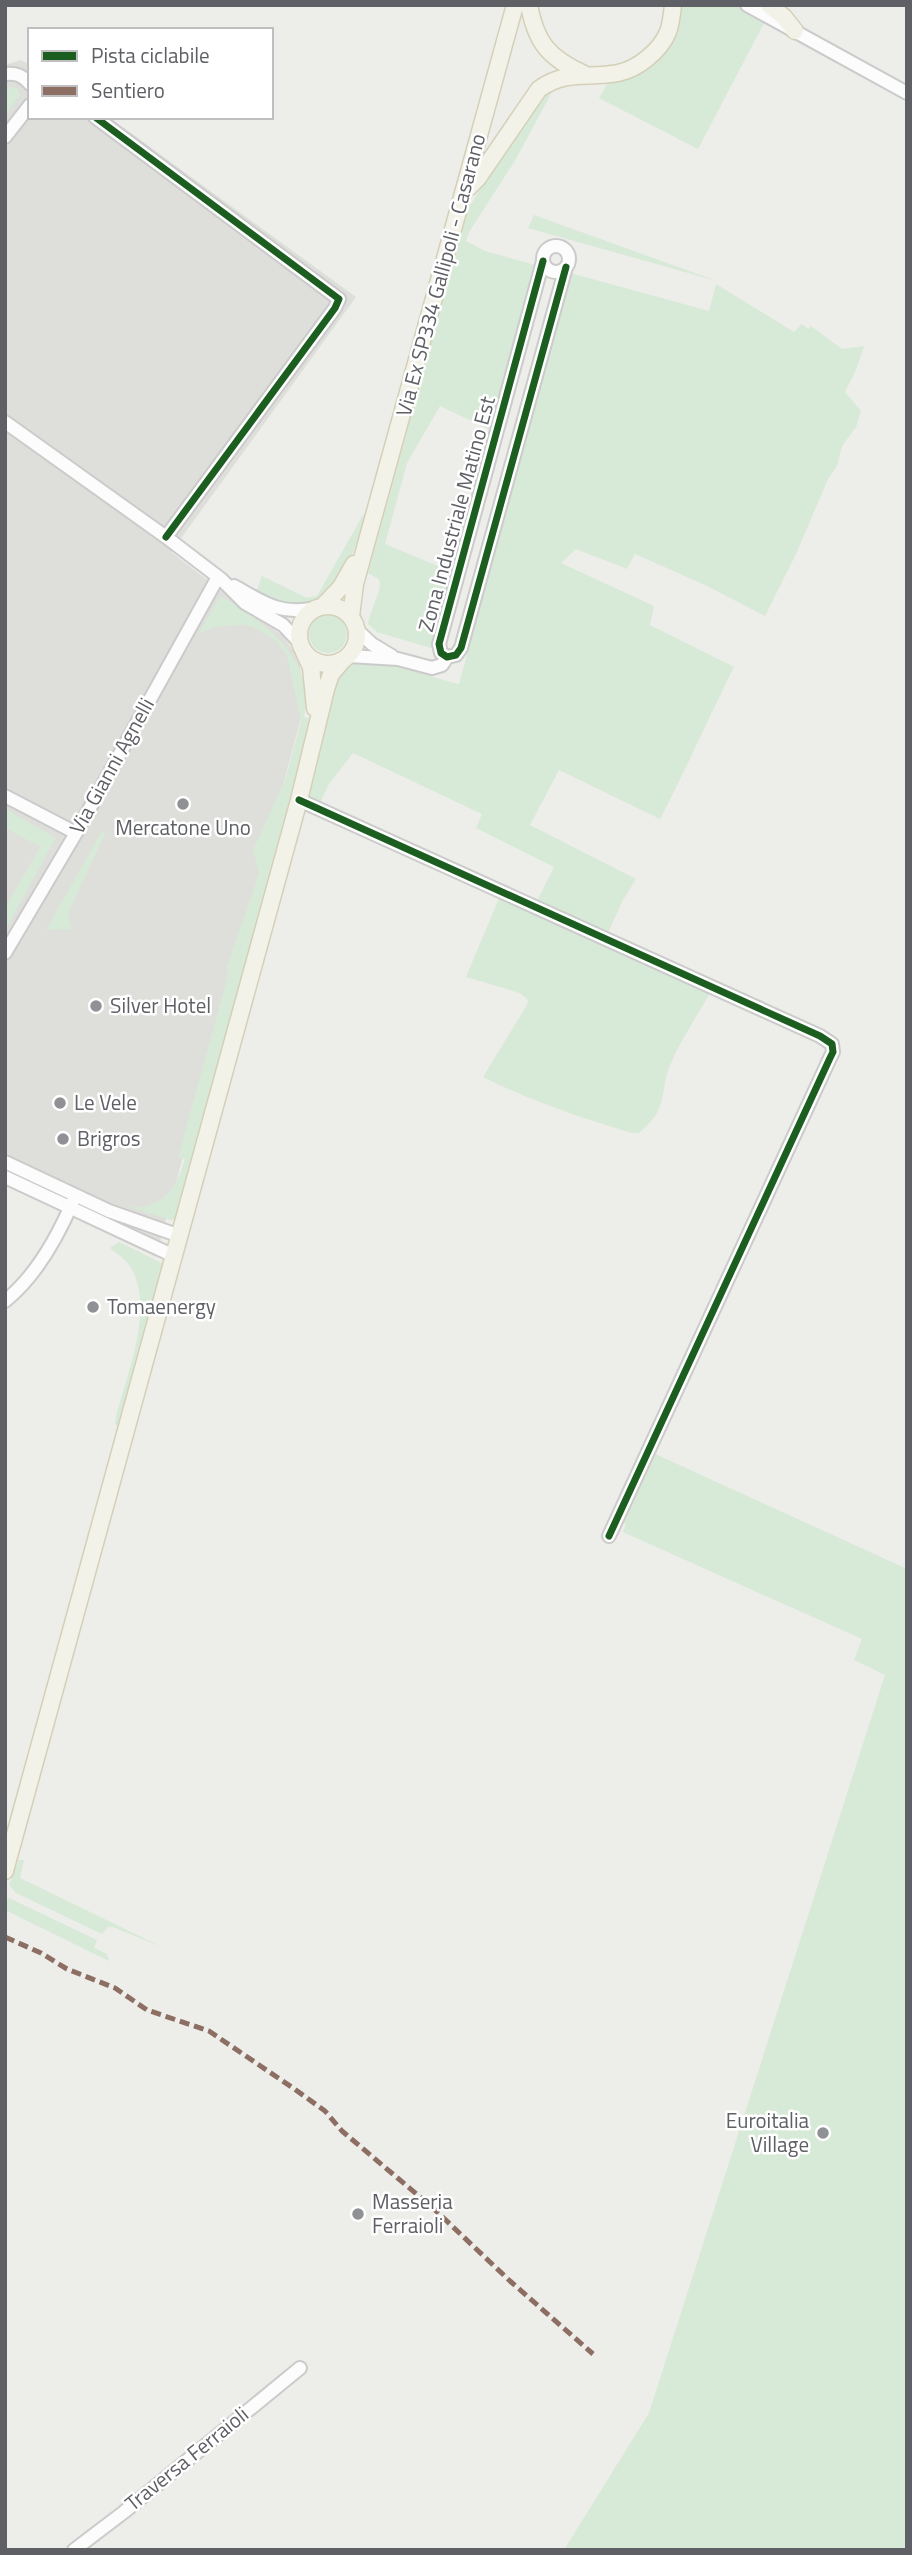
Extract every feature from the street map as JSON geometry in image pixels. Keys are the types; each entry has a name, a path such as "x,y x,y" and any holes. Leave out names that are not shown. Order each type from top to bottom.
{"main road":[{"path":"502,46 500,32 507,5"},
{"name":"Via Ex SP334 Gallipoli - Casarano","path":"354,623 355,584 515,5"},
{"path":"529,5 537,38 563,63 584,74"},
{"path":"465,191 478,178 539,89 570,75 619,73 638,65 661,44 668,32 673,5"},
{"path":"769,5 784,17 795,31"},
{"name":"Via Ex SP334 Gallipoli - Casarano","path":"319,607 341,587 367,544"},
{"path":"5,1871 299,800 331,674 356,645 354,623 339,607 319,607 304,618 301,625 302,646 312,667 314,680 314,736"},
{"path":"302,646 318,662 332,664 345,658"}],"street":[{"path":"747,5 907,93"},
{"path":"5,74 14,73 28,82"},
{"path":"5,137 28,108"},
{"path":"98,119 339,299 166,537"},
{"path":"558,246 567,254 569,261 566,267 555,272 550,270 543,261 547,249 558,246"},
{"name":"Zona Industriale Matino Est","path":"543,261 439,644 441,653 447,657 460,652 566,267"},
{"path":"513,373 534,380"},
{"path":"5,422 166,537 219,578 246,603 282,625 302,646"},
{"path":"466,539 490,546"},
{"path":"219,578 276,608 300,611 319,607"},
{"name":"Via Gianni Agnelli","path":"5,953 76,833 219,578"},
{"name":"Zona Industriale Matino Est","path":"354,623 372,644 398,659"},
{"name":"Zona Industriale Matino Est","path":"345,658 398,659 432,668 442,665 447,657"},
{"path":"5,796 76,833"},
{"path":"299,800 820,1036 832,1044 833,1052 609,1536"},
{"path":"174,1256 8,1179 11,1164 109,1211 180,1236"},
{"path":"5,1301 22,1287 70,1208 75,1195"},
{"name":"Traversa Ferraioli","path":"74,2550 300,2368"}],"shaded area":[{"path":"21,60 28,64 28,119 112,119 356,297 171,552 283,636 299,659 305,703 156,1257 5,1185 5,65"}],"green space":[{"path":"679,5 737,5 765,21 698,149 599,98 610,79 635,72"},
{"path":"17,88 20,95 5,116 5,89"},
{"path":"553,90 516,159 469,232 466,241 485,251 535,265 489,429 440,406 407,463 385,544 450,571 431,648 377,632 368,624 380,588 379,579 368,573 468,209 479,191 481,179 537,97"},
{"path":"534,215 717,281 528,228"},
{"path":"570,273 709,311 716,284 794,332 802,324 808,329 811,326 842,349 864,346 845,392 861,411 856,427 842,446 837,466 828,479 796,554 765,616 705,585 635,554 627,569 576,549 561,563 654,606 650,625 734,667 660,819 559,770 530,825 636,879 607,935 520,896 537,901 554,867 476,828 482,814 353,753 329,784 320,803 307,798 339,668 352,663 382,663 459,684"},
{"path":"363,515 366,517 351,558 330,591 316,601 300,606 280,602 257,590 262,576 307,598 317,596"},
{"path":"223,597 271,632 295,661 303,678 306,697 304,717 309,718 296,777 177,1218 171,1220 129,1207 151,1204 167,1195 185,1159 178,1157 227,979 227,966 259,874 253,850 285,780 301,721 287,656 276,641 245,625 215,627 199,633 219,598"},
{"path":"328,615 342,620 347,634 342,648 328,653 314,648 309,634 314,620"},
{"path":"5,809 56,838 5,930 5,908 40,847 5,828"},
{"path":"102,831 105,834 68,913 72,929 46,930"},
{"path":"500,896 711,991 670,1065 662,1100 655,1116 639,1133 556,1108 483,1077 528,1000 520,993 466,977"},
{"path":"119,1242 164,1264 120,1428 115,1424 116,1417 137,1338 140,1297 136,1278 127,1262 110,1248"},
{"name":"Euroitalia Village","path":"651,1452 907,1569 907,2550 564,2550 649,2413 885,1675 854,1660 862,1639 623,1532 626,1525 622,1521"},
{"path":"19,1860 24,1860 20,1878 162,1947 113,1927 108,1927 102,1934 16,1893 9,1885"},
{"path":"9,1898 97,1940 94,1948 107,1954 109,1961 5,1910 5,1901"}],"marked path":[{"path":"5,1937 41,1953 67,1969 115,1988 147,2010 209,2031 293,2088 325,2111 342,2131 433,2208 593,2354"}],"cycle path":[{"path":"98,119 339,299 166,537"},
{"path":"543,261 439,644 441,653 447,657 456,655 461,648 566,267"},
{"path":"299,800 820,1036 832,1044 833,1052 609,1536"}],"place":[{"name":"Mercatone Uno","path":"183,804"},
{"name":"Silver Hotel","path":"96,1006"},
{"name":"Le Vele","path":"60,1103"},
{"name":"Brigros","path":"63,1139"},
{"name":"Tomaenergy","path":"93,1307"},
{"name":"Euroitalia Village","path":"823,2133"},
{"name":"Masseria Ferraioli","path":"358,2214"}]}
